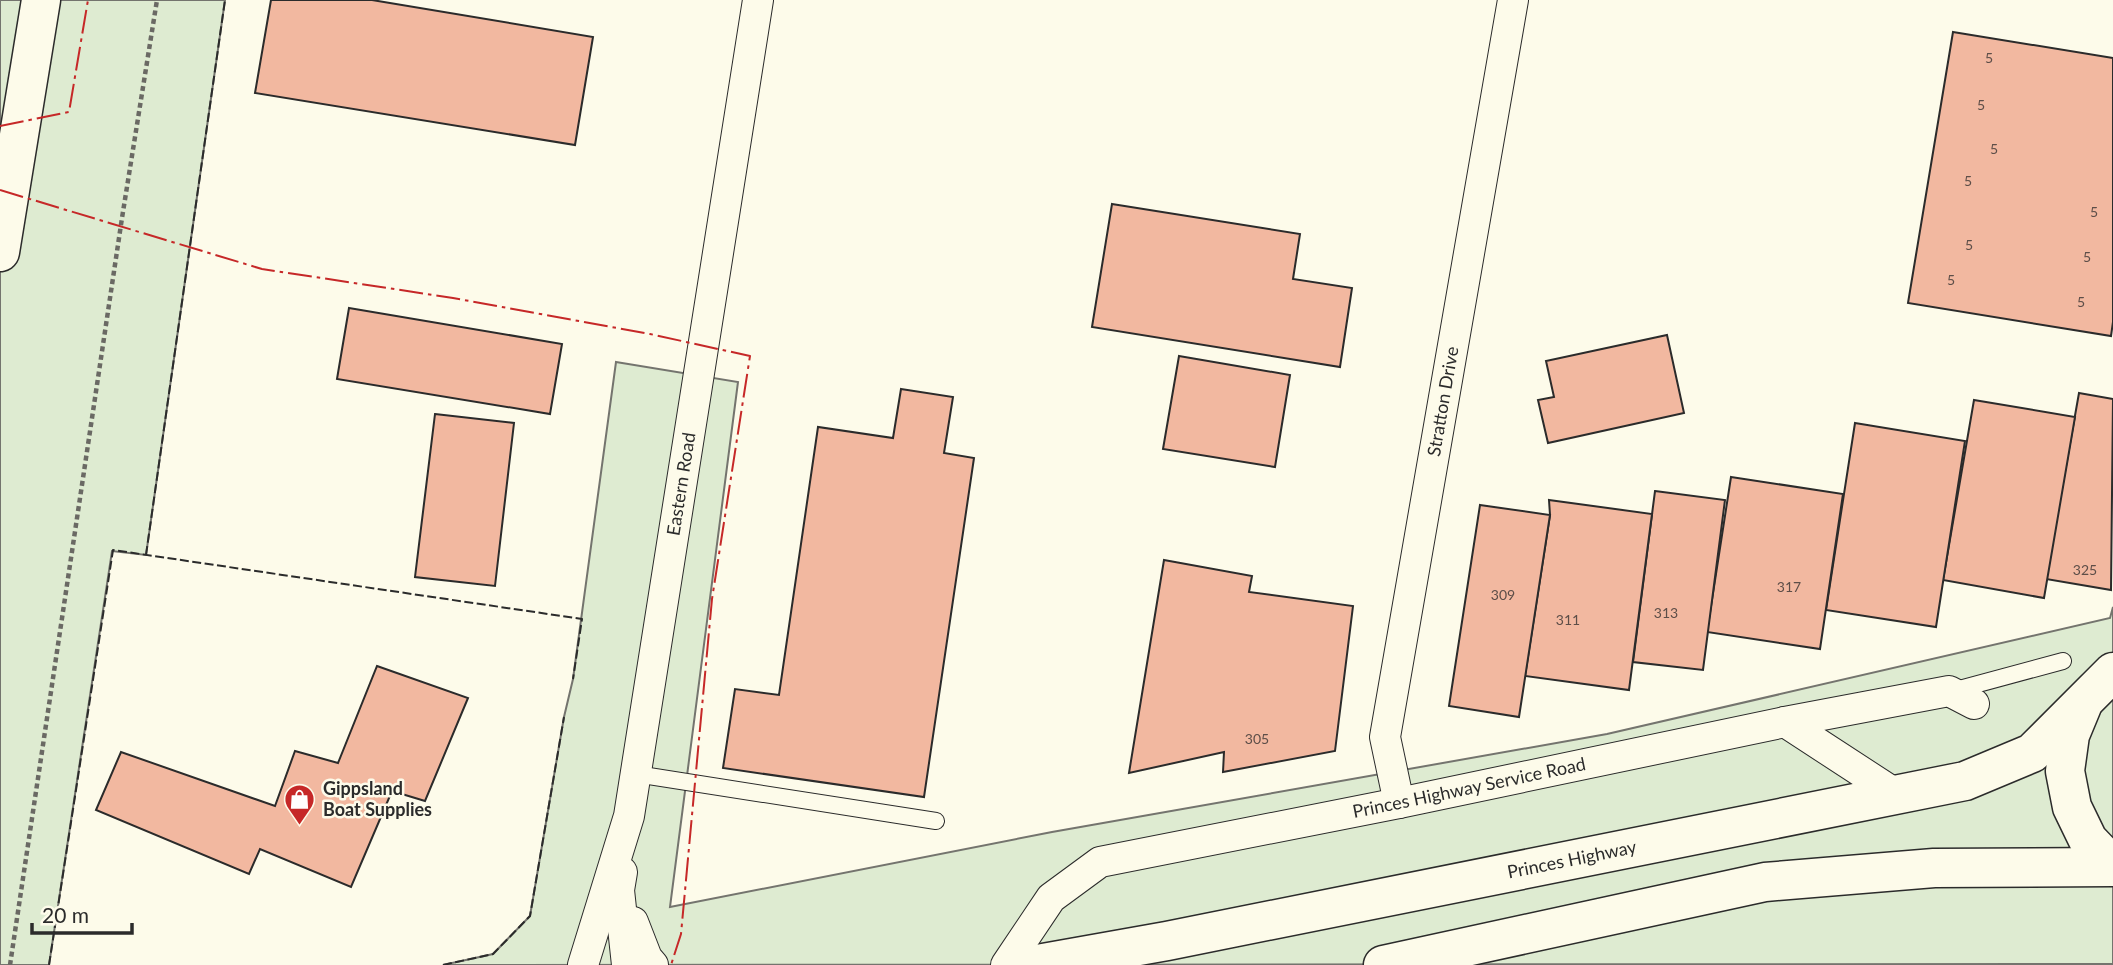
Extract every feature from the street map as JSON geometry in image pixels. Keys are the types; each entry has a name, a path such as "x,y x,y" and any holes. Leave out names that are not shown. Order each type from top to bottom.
{"main road":[{"path":"0,252 41,0"},
{"name":"Princes Highway","path":"1032,965 1965,782 2032,753 2113,672"},
{"name":"Princes Highway","path":"2084,701 2070,734 2065,771 2072,807 2077,818 2088,840 2113,867"},
{"name":"Princes Highway","path":"1383,965 1765,882 1934,868 2113,867"}],"street":[{"name":"Eastern Road","path":"583,965 629,816 758,0"},
{"name":"Stratton Drive","path":"1399,803 1385,737 1513,0"},
{"name":"Princes Highway Service Road","path":"1006,965 1051,898 1100,862 1785,722 1962,698"},
{"path":"1785,722 1898,795"},
{"path":"627,965 619,890 629,816"},
{"path":"619,890 647,958 653,965"}],"lane":[{"path":"1962,698 2063,661"},
{"path":"636,774 936,821"}],"path":[{"path":"10,965 157,0"}],"green space":[{"path":"0,0 225,0 146,555 112,551 49,965 0,965"},
{"path":"616,362 738,382 670,907 1052,832 1607,734 2110,618 2113,607 2113,964 443,965 493,954 530,916 573,679"}],"building":[{"path":"271,0 372,0 593,37 575,145 255,93"},
{"path":"1953,32 2113,58 2111,336 1908,303"},
{"path":"1112,204 1300,234 1293,279 1352,288 1340,367 1092,327"},
{"path":"349,308 562,344 550,414 337,379"},
{"path":"1667,335 1684,413 1548,443 1538,400 1554,397 1546,361"},
{"path":"1179,356 1290,375 1275,467 1163,449"},
{"path":"901,389 953,397 944,453 974,458 924,797 723,768 735,689 779,695 818,427 893,438"},
{"path":"2079,393 2113,399 2111,590 2046,579"},
{"path":"1974,400 2075,417 2044,598 1943,580"},
{"path":"435,414 514,423 495,586 415,577"},
{"path":"1855,423 1965,441 1936,627 1826,610"},
{"path":"1731,477 1843,494 1820,649 1707,632"},
{"path":"1655,491 1725,500 1703,670 1633,662"},
{"path":"1549,500 1652,514 1629,690 1525,676 1550,515"},
{"path":"1480,505 1550,515 1519,717 1449,706"},
{"path":"1164,560 1252,576 1249,592 1353,606 1335,751 1223,772 1224,752 1129,773"},
{"path":"377,666 468,698 425,801 392,791 351,887 260,849 249,874 96,810 121,752 275,806 295,751 338,763"}],"fence":[{"path":"146,555 225,0"},
{"path":"49,965 113,550 582,619 573,679"},
{"path":"443,965 493,954 530,916 564,717"}],"power":[{"path":"0,126 69,112 88,0"},
{"path":"0,190 262,269 453,298 650,334 750,356 712,599 681,934 671,965"}],"place":[{"name":"Gippsland Boat Supplies","path":"300,826"}]}
